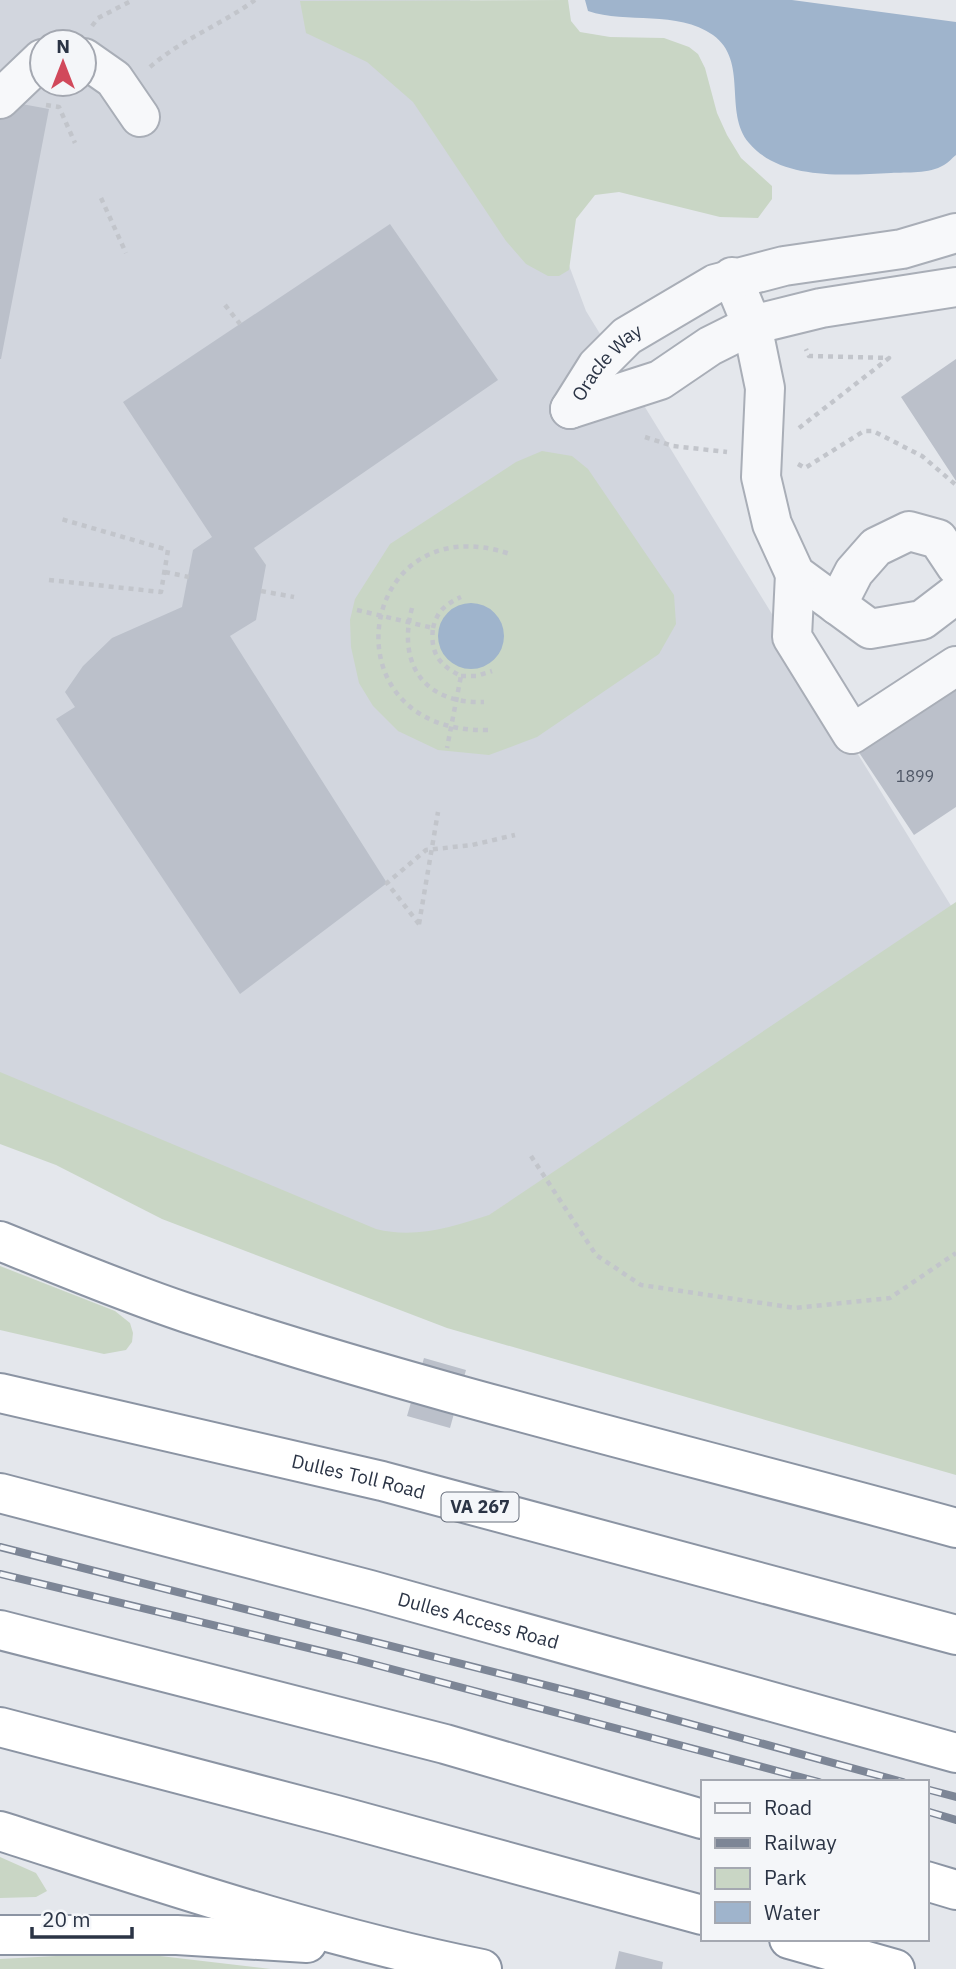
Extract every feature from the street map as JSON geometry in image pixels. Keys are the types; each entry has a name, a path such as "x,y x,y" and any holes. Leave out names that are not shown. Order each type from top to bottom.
{"highway":[{"path":"0,1241 176,1309 363,1367 654,1449 956,1528"},
{"name":"Dulles Toll Road","path":"0,1393 382,1481 956,1635"},
{"name":"Dulles Access Road","path":"0,1493 357,1587 956,1753"},
{"path":"0,1630 445,1744 701,1819"},
{"path":"0,1727 701,1915"},
{"path":"0,1832 267,1916 402,1953 482,1969"},
{"path":"928,1882 956,1890"},
{"path":"0,1935 177,1935 322,1944 402,1953"},
{"path":"796,1941 895,1969"}],"street":[{"path":"98,61 114,79 139,117"},
{"path":"0,99 28,72"},
{"name":"Oracle Way","path":"956,233 902,248 732,277 683,300 626,336 597,366 570,409 660,380 710,346 752,325 821,308 956,287"},
{"path":"732,277 752,325 765,388 761,477 772,524 795,574 792,637 852,734 956,666"},
{"path":"837,605 854,572 876,547 909,531 939,539 956,566"},
{"path":"795,574 870,629 922,620 956,594"}],"path":[{"path":"94,28 98,18 133,0"},
{"path":"146,71 174,46 228,19 255,0"},
{"path":"38,103 59,107 75,143"},
{"path":"100,198 126,253"},
{"path":"225,305 240,324"},
{"path":"795,432 889,358 808,356 805,345"},
{"path":"795,462 805,468 864,430 873,431 922,456 956,485"},
{"path":"645,437 673,446 734,452"},
{"path":"49,580 161,592 165,572 168,550 61,519"},
{"path":"488,730 451,727 426,719 402,700 388,680 380,661 377,635 383,603 398,579 420,559 455,545 483,545 510,554"},
{"path":"165,572 189,576"},
{"path":"261,591 294,597"},
{"path":"461,597 449,603 436,615 431,646 442,666 461,676 477,676 492,671"},
{"path":"412,608 406,640 412,665 420,680 439,694 484,702"},
{"path":"357,610 433,628"},
{"path":"447,748 461,676"},
{"path":"438,812 433,849 431,862 419,925 387,883 426,850 433,849 472,845 515,835"},
{"path":"531,1156 596,1255 641,1285 795,1308 890,1298 956,1253"}],"shaded area":[{"path":"0,0 470,0 586,311 956,914 481,1311 0,1117"}],"green space":[{"path":"568,0 571,21 580,32 610,37 664,38 689,47 698,54 727,135 741,158 772,186 772,199 758,218 720,217 619,192 595,195 576,219 569,270 559,276 548,276 526,264 506,241 413,102 367,62 306,33 300,1"},
{"path":"542,451 572,456 588,469 674,595 676,624 659,654 537,737 489,755 438,750 398,731 373,706 359,683 351,647 350,620 355,599 390,544 516,462"},
{"path":"956,902 956,1475 447,1328 162,1219 56,1165 0,1144 0,1072 376,1229 405,1233 447,1227 489,1215"},
{"path":"0,1266 115,1311 130,1323 132,1342 126,1350 104,1354 0,1330"},
{"path":"0,1857 36,1873 47,1891 36,1897 0,1898"},
{"path":"143,1954 271,1969 0,1969 0,1959"}],"water":[{"path":"585,0 792,0 956,22 956,155 938,168 911,172 816,173 778,164 762,155 741,131 730,58 724,46 713,35 684,23 603,15 588,11"},
{"path":"464,603 478,603 490,608 499,617 504,636 502,649 495,660 478,669 464,669 452,664 443,655 438,643 438,629 443,617 452,608"}],"building":[{"path":"0,100 49,109 1,359 0,359"},
{"path":"390,224 498,380 254,548 266,565 256,620 230,636 387,883 240,994 56,719 75,707 65,692 83,666 112,638 182,607 193,550 212,537 123,402"},
{"path":"956,359 956,481 901,397"},
{"path":"956,678 956,807 914,835 854,745"},
{"path":"424,1358 466,1370 450,1428 407,1416"},
{"path":"619,1951 663,1962 662,1969 615,1969"}],"railway":[{"path":"0,1547 588,1696 896,1780"},
{"path":"0,1574 346,1657 811,1780"},
{"path":"928,1790 956,1797"},
{"path":"928,1812 956,1820"}]}
